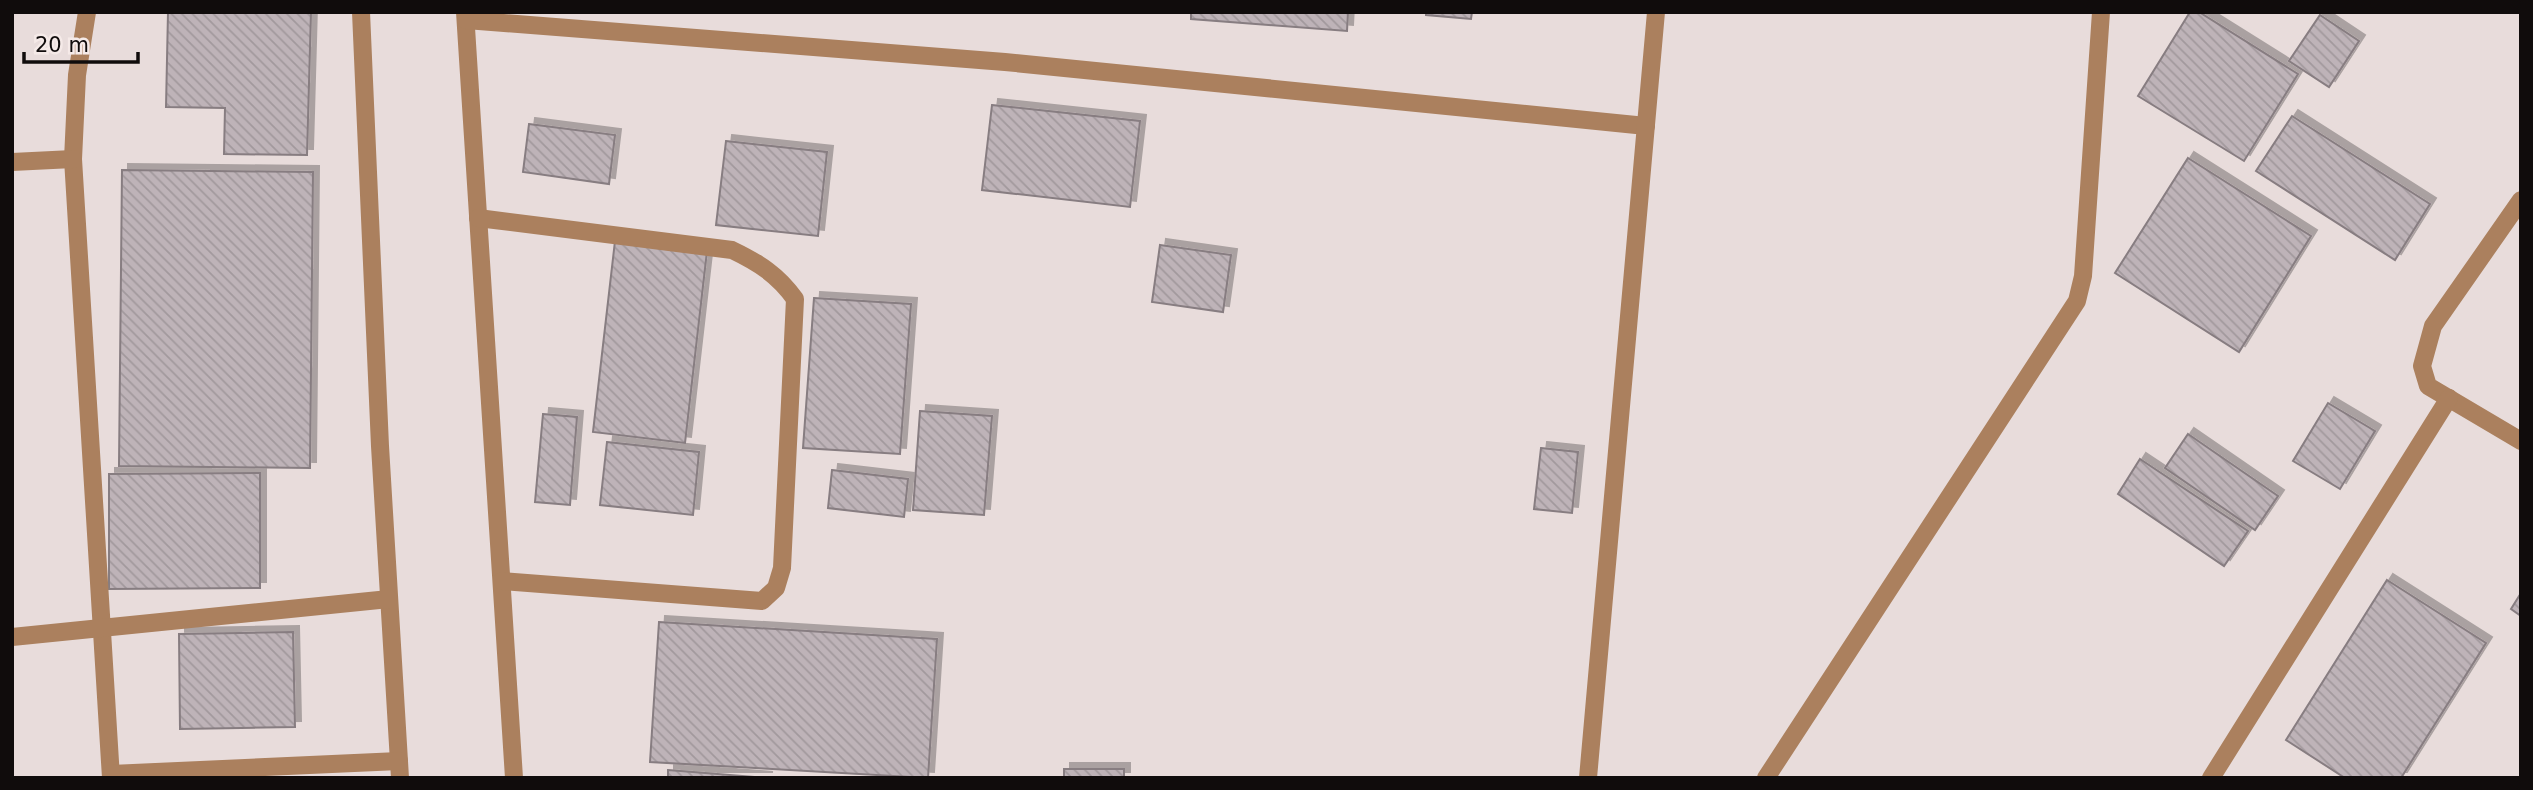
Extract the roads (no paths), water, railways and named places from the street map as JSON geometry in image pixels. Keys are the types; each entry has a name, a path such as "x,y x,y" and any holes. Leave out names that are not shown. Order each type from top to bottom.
{"lane":[{"path":"87,12 77,75 73,159 111,776 400,769 389,598 361,12"},
{"path":"1588,778 1656,12"},
{"path":"1766,778 2077,301 2083,276 2101,12"},
{"path":"514,778 466,16 1019,64 1646,126"},
{"path":"12,162 73,159"},
{"path":"2521,200 2433,326 2422,366 2428,386 2521,441"},
{"path":"478,218 732,250 760,263 780,279 795,299 782,568 776,588 769,595 762,601 502,581"},
{"path":"2211,778 2449,398"},
{"path":"12,637 389,598"}]}
